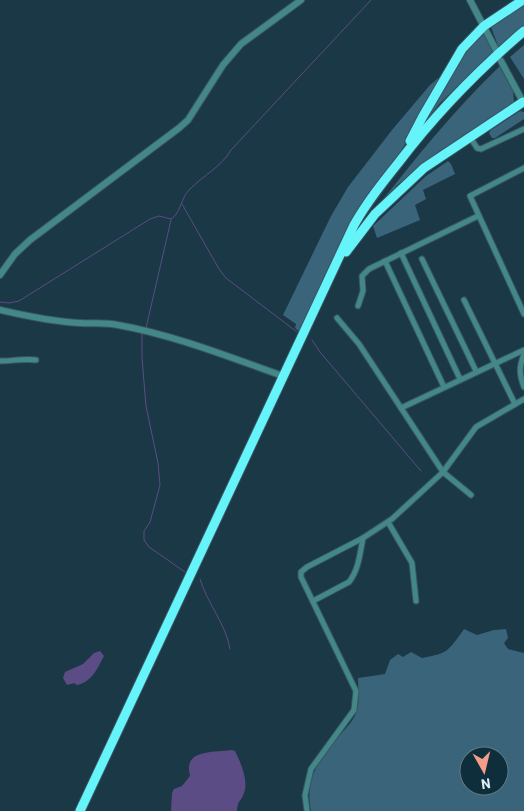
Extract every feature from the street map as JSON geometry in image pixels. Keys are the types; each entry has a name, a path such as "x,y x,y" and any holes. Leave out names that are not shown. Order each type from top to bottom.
{"highway":[{"path":"401,159 423,116 462,49 484,26 523,0"},
{"path":"80,811 354,225 367,202 439,112 465,84 524,31"},
{"path":"85,811 359,226 371,206 417,145 469,87 524,38"},
{"path":"346,252 375,214 424,168 523,103"}],"street":[{"path":"0,275 14,254 30,240 188,120 223,65 240,44 300,0"},
{"path":"470,0 496,50"},
{"path":"501,61 523,103"},
{"path":"470,137 477,148 481,149 524,129"},
{"path":"524,168 470,196 524,314"},
{"path":"358,306 363,291 362,276 369,269 478,216"},
{"path":"401,253 460,379"},
{"path":"422,258 476,372"},
{"path":"385,261 444,387"},
{"path":"464,300 515,404"},
{"path":"0,310 80,324 106,322 121,325 200,347 283,376"},
{"path":"337,318 359,344 443,472 471,495"},
{"path":"401,408 524,350"},
{"path":"524,354 519,367 524,387"},
{"path":"0,361 16,361 26,358 36,360"},
{"path":"307,811 305,795 310,770 354,710 356,691 301,577 302,572 307,567 363,538 388,522 443,472 476,426 524,399"},
{"path":"388,522 412,563 416,601"},
{"path":"313,601 349,582 353,577 358,566 363,538"}],"shaded area":[{"path":"524,4 524,26 497,48 491,27"},
{"path":"483,32 494,51 440,103 415,135 464,53"},
{"path":"524,45 524,79 510,57"},
{"path":"500,66 513,91 514,102 440,151 395,187 374,211 450,118"},
{"path":"448,70 397,158 378,183 300,332 295,328 296,324 283,315 331,216 348,187 392,130 430,85"},
{"path":"520,111 524,112 524,119 495,138 492,138 489,133 491,130"},
{"path":"448,161 455,174 423,190 426,199 415,205 420,220 377,238 373,226 426,176"},
{"path":"464,629 477,635 506,629 508,638 504,643 508,649 524,653 524,811 311,811 310,788 315,769 355,716 358,705 358,678 385,674 390,660 398,654 403,657 411,652 422,658 438,654 451,647"},
{"path":"100,651 104,656 90,678 82,684 67,685 63,678 65,672 83,664 94,653"},
{"path":"235,751 239,760 245,783 244,793 237,811 171,811 172,793 174,789 182,786 190,776 189,767 191,761 195,757 208,752"}],"waterway":[{"path":"0,302 19,301 150,219 159,216 171,219 179,209 187,192 227,156 371,0"},
{"path":"182,204 226,278 297,332"},
{"path":"146,328 171,220"},
{"path":"142,334 146,406 158,463 160,485 150,522 144,531 144,540 149,547 185,572"},
{"path":"312,340 320,352 421,471"},
{"path":"200,579 225,631 230,649"}]}
